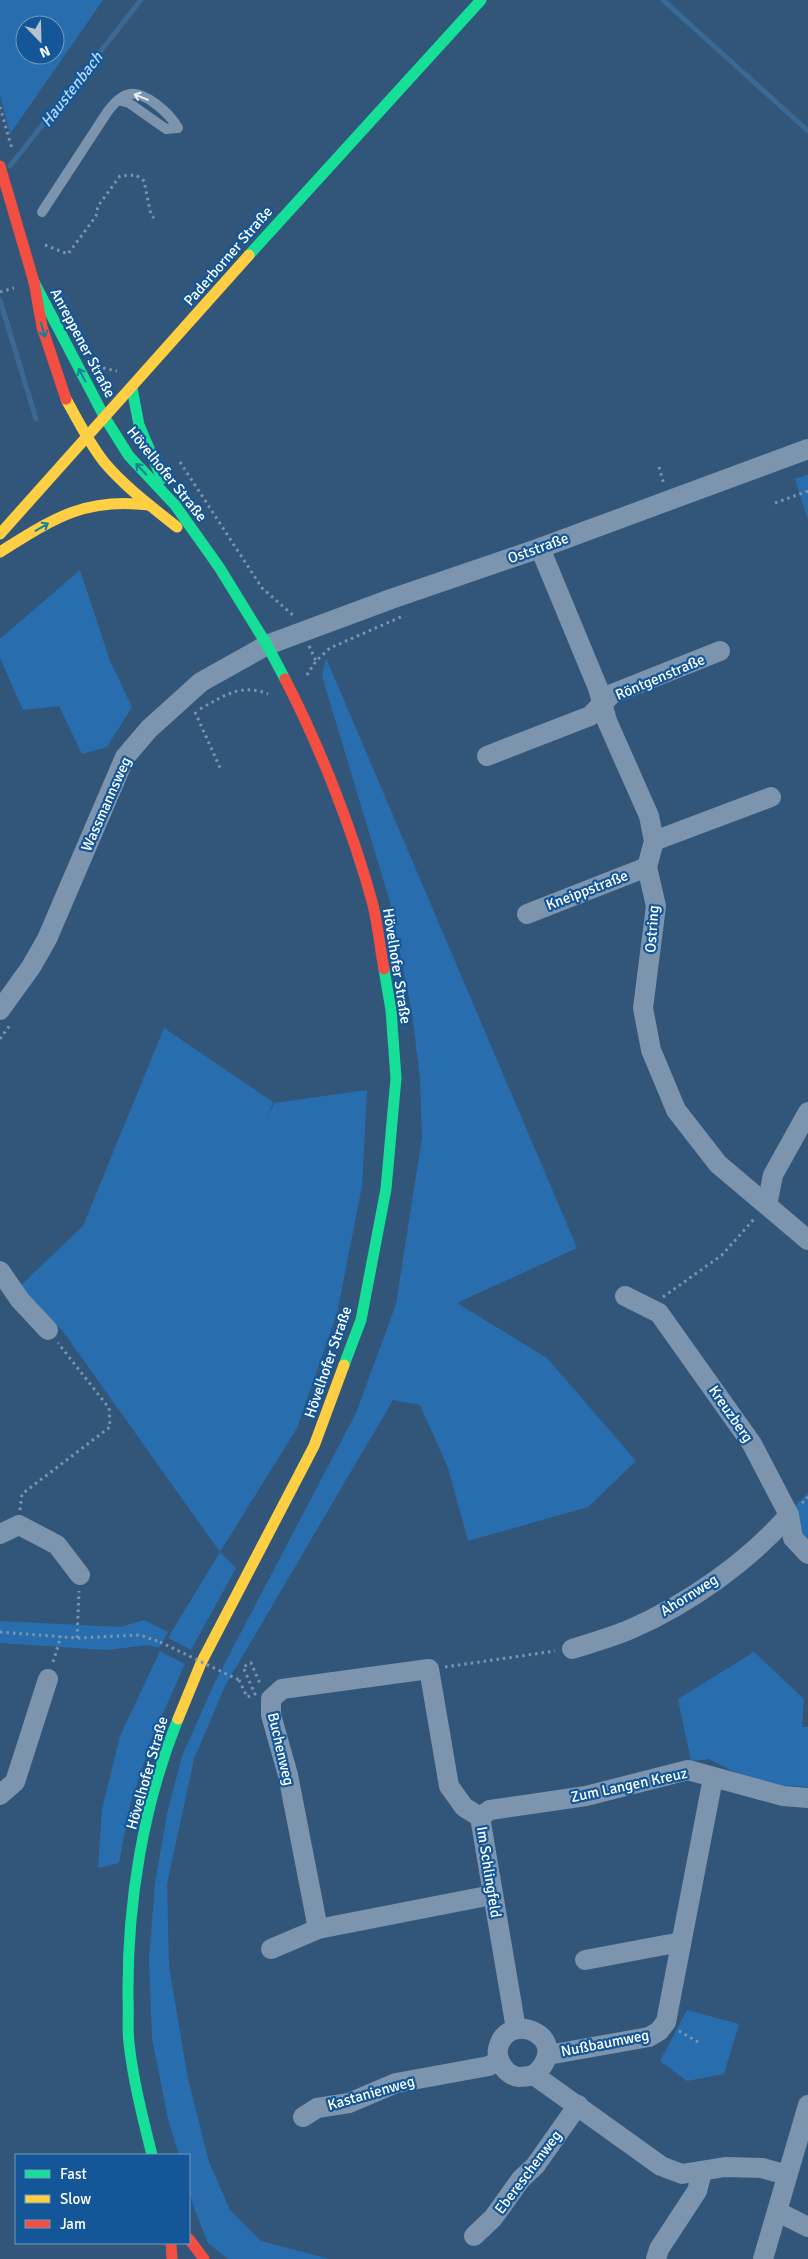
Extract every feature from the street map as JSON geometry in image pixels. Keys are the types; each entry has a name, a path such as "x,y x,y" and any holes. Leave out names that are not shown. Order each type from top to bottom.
{"main road":[{"name":"Paderborner Straße","path":"0,534 132,388 280,219 481,0"},
{"name":"Anreppener Straße","path":"0,166 34,282 42,327 65,397 87,438"},
{"name":"Anreppener Straße","path":"34,282 105,418"},
{"path":"132,388 135,414 142,438 175,505"},
{"name":"Hövelhofer Straße","path":"105,418 129,456 175,505 206,549 267,645 289,686 339,803 373,906 391,1010 396,1078 388,1170 361,1320 314,1446 201,1663 169,1741 149,1810 136,1881 128,1961 129,2043 144,2128 152,2154"},
{"name":"Hövelhofer Straße","path":"87,438 105,463 149,506 206,549"},
{"path":"0,552 55,519 81,507 106,502 132,502 149,506"},
{"path":"190,2240 204,2259"},
{"path":"171,2244 172,2259"}],"street":[{"name":"Oststraße","path":"267,645 391,599 540,548 808,449"},
{"name":"Ostring","path":"540,548 598,688 602,706 649,816 654,841 647,867 656,906 643,1008 651,1050 676,1110 718,1164 808,1240"},
{"name":"Wassmannsweg","path":"5,1017 47,939 125,757 149,729 190,704 201,682 267,645"},
{"name":"Röntgenstraße","path":"487,756 590,716 612,694 720,651"},
{"path":"654,841 771,797"},
{"name":"Kneippstraße","path":"527,914 647,867"},
{"path":"767,1205 773,1175 808,1112"},
{"path":"0,1272 20,1300 48,1330"},
{"name":"Kreuzberg","path":"625,1296 659,1313 752,1444 789,1515 794,1538 808,1554"},
{"name":"Ahornweg","path":"572,1649 631,1629 704,1590 772,1535 789,1515"},
{"path":"0,1534 19,1525 57,1545 80,1575"},
{"name":"Buchenweg","path":"318,1929 288,1775 271,1715 271,1699 282,1688 429,1669"},
{"name":"Im Schlingfeld","path":"429,1669 449,1786 464,1807 480,1817 516,2029"},
{"path":"0,1796 15,1782 48,1679"},
{"name":"Zum Langen Kreuz","path":"480,1817 490,1810 586,1796 688,1770 783,1796 808,1798"},
{"name":"Nußbaumweg","path":"548,2054 650,2037 659,2031 666,2022 713,1778"},
{"path":"271,1949 318,1929 492,1895"},
{"path":"585,1960 681,1942"},
{"path":"516,2029 534,2030 545,2040 548,2054 544,2066 534,2075 518,2077 507,2072 499,2060 498,2049 506,2035 516,2029"},
{"name":"Kastanienweg","path":"302,2117 317,2108 349,2103 396,2083 489,2066 499,2060"},
{"path":"534,2075 661,2166 682,2174 726,2167 762,2168 787,2175"},
{"name":"Ebereschenweg","path":"474,2236 493,2218 521,2179 535,2166 578,2105"},
{"path":"764,2259 808,2105"},
{"path":"656,2259 659,2249 697,2192 702,2172"},
{"path":"778,2212 808,2227"}],"lane":[{"path":"42,212 108,111 118,100 127,94 139,94 173,119 178,128"}],"path":[{"path":"0,107 10,143"},
{"path":"40,244 68,254 96,216 98,206 120,176 136,176 144,181 151,215 154,218"},
{"path":"0,292 7,290"},
{"path":"775,503 808,492"},
{"path":"190,704 241,690 255,689 268,694 302,680 316,661"},
{"path":"187,717 190,704"},
{"path":"190,704 220,770"},
{"path":"0,1039 5,1017"},
{"path":"648,1307 722,1255 767,1205"},
{"path":"19,1525 22,1494 110,1427 109,1408 48,1330"},
{"path":"77,1638 80,1575"},
{"path":"0,1632 77,1638 140,1635 160,1642 240,1680 247,1697 255,1694 243,1667 251,1663 264,1695 271,1699"},
{"path":"48,1679 61,1636"},
{"path":"429,1669 572,1649"}],"shaded area":[{"path":"0,0 103,0 65,55 65,15 15,15 15,65 58,65 10,134 0,95"},
{"path":"808,475 808,520 795,479"},
{"path":"80,570 110,661 132,707 107,747 82,754 59,706 23,710 0,658 0,639"},
{"path":"326,658 577,1248 457,1303 547,1358 636,1461 588,1507 468,1541 448,1468 420,1405 393,1400 225,1686 194,1759 167,1884 169,1967 188,2079 209,2162 230,2210 261,2241 329,2259 228,2259 208,2243 194,2208 190,2194 190,2154 179,2154 168,2119 152,2038 149,1959 155,1883 167,1814 182,1756 215,1682 356,1413 396,1304 422,1138 420,1078 412,1013 390,902 322,676"},
{"path":"164,1028 273,1102 267,1120 274,1103 367,1090 362,1186 337,1313 297,1428 220,1552 62,1330 17,1289 83,1226"},
{"path":"808,1493 808,1550 792,1509"},
{"path":"220,1552 236,1568 191,1650 168,1638"},
{"path":"144,1620 168,1632 159,1648 149,1645 107,1650 0,1643 0,1621 120,1627"},
{"path":"160,1651 185,1664 153,1735 130,1805 119,1863 98,1868 102,1809 120,1736"},
{"path":"754,1652 804,1699 802,1727 808,1727 808,1787 757,1784 709,1759 691,1761 678,1699"},
{"path":"687,2010 739,2024 724,2074 687,2081 660,2061"}],"waterway":[{"name":"Haustenbach","path":"10,166 141,0"},
{"path":"663,0 808,131"},
{"path":"0,300 36,419"}],"traffic: fast":[{"path":"249,255 481,0"},
{"path":"34,282 105,418 129,456 175,505 219,567 267,645 285,679"},
{"path":"132,388 139,425 162,479"},
{"path":"344,1365 361,1320 386,1189 396,1078 391,1010 384,969"},
{"path":"152,2154 136,2085 128,2037 130,1927 134,1891 147,1820 155,1786 178,1719"}],"traffic: slow":[{"path":"0,534 249,255"},
{"path":"66,399 104,462 130,488 177,527"},
{"path":"0,552 36,530 70,513 106,504 149,505"},
{"path":"178,1719 201,1663 314,1446 344,1365"}],"traffic: jam":[{"path":"0,166 34,282 42,327 66,399"},
{"path":"285,679 323,761 356,848 373,905 384,969"},
{"path":"190,2240 204,2259"},
{"path":"171,2244 172,2259"}]}
